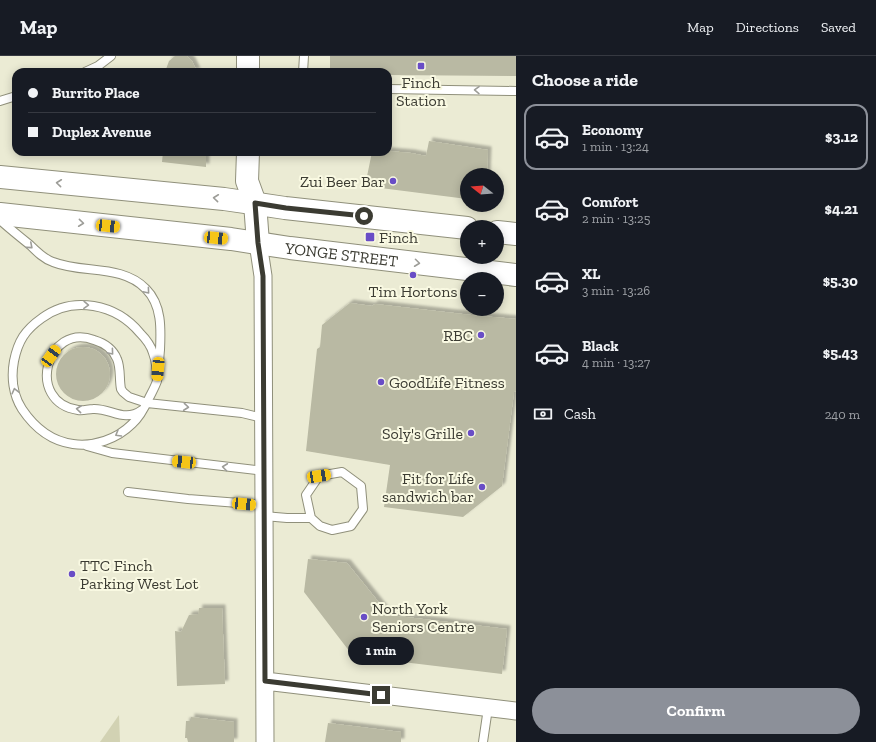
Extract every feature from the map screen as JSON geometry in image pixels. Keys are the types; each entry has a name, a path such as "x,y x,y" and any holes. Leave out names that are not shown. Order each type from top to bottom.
{"main road":[{"path":"248,56 248,68"},
{"path":"248,156 247,181 255,203 258,243"},
{"path":"0,177 224,199 286,208 460,227"},
{"name":"YONGE STREET","path":"0,214 223,238 290,248 516,275"},
{"path":"504,233 516,234"}],"street":[{"path":"258,243 263,276 265,742"},
{"path":"265,681 516,711"}],"lane":[{"path":"94,68 111,56"},
{"path":"303,68 304,56"},
{"path":"392,89 516,91"},
{"path":"0,101 12,97"},
{"path":"0,220 49,261 75,268 118,273 134,280 146,289 155,303 159,314 161,333 157,381 145,406 131,425 114,437 95,443 81,444 61,441 48,435 37,427 20,406 18,400 13,380 15,359 21,340 29,329 45,316 57,309 77,305 97,306 117,313 128,320 142,334 150,346 155,359 157,381"},
{"path":"145,406 134,415 122,416 92,409 72,409 66,406 53,396 47,383 47,368 51,356 57,348 72,338 88,338 103,343 111,350 117,358 120,371 121,389 129,397 145,406 242,413 263,418"},
{"path":"81,444 112,454 264,471"},
{"path":"128,492 264,510 287,518 311,518 320,526 332,530 351,526 363,509 361,486 342,472 319,476 306,495 311,518"},
{"path":"483,742 488,708"}],"green space":[{"path":"119,715 120,742 100,742"}],"building":[{"path":"175,56 187,56 192,61 195,68 166,68 169,61"},
{"path":"330,56 516,56 516,76 392,75 392,68 330,68"},
{"path":"429,141 488,150 487,168 460,168 460,198 365,186 371,156 392,156 392,151 426,156"},
{"path":"163,156 206,156 206,167 162,162"},
{"path":"350,303 372,306 375,304 460,314 460,316 516,319 516,391 514,392 502,486 463,517 384,507 390,465 306,451 317,349 320,347 322,325"},
{"path":"78,347 88,347 98,351 106,359 110,369 110,379 106,389 98,397 88,401 78,401 68,397 60,389 56,379 56,369 60,359 68,351"},
{"name":"North York Seniors Centre","path":"308,559 347,563 389,615 507,629 502,674 353,656 304,592"},
{"path":"199,608 222,608 225,684 177,686 175,631 181,632 189,615 198,614"},
{"path":"191,717 234,722 234,742 188,742 187,738 185,738 186,721 191,721"},
{"path":"328,723 401,732 401,742 325,742"}],"place":[{"name":"Finch Station","path":"421,66"},
{"name":"Zui Beer Bar","path":"393,181"},
{"name":"Finch","path":"370,237"},
{"name":"Tim Hortons","path":"413,275"},
{"name":"RBC","path":"481,335"},
{"name":"GoodLife Fitness","path":"381,382"},
{"name":"Soly's Grille","path":"471,433"},
{"name":"Fit for Life sandwich bar","path":"482,487"},
{"name":"TTC Finch Parking West Lot","path":"72,574"},
{"name":"North York Seniors Centre","path":"364,617"}],"route":[{"path":"364,216 286,208 255,203 258,243 263,276 265,681 381,695"}]}
